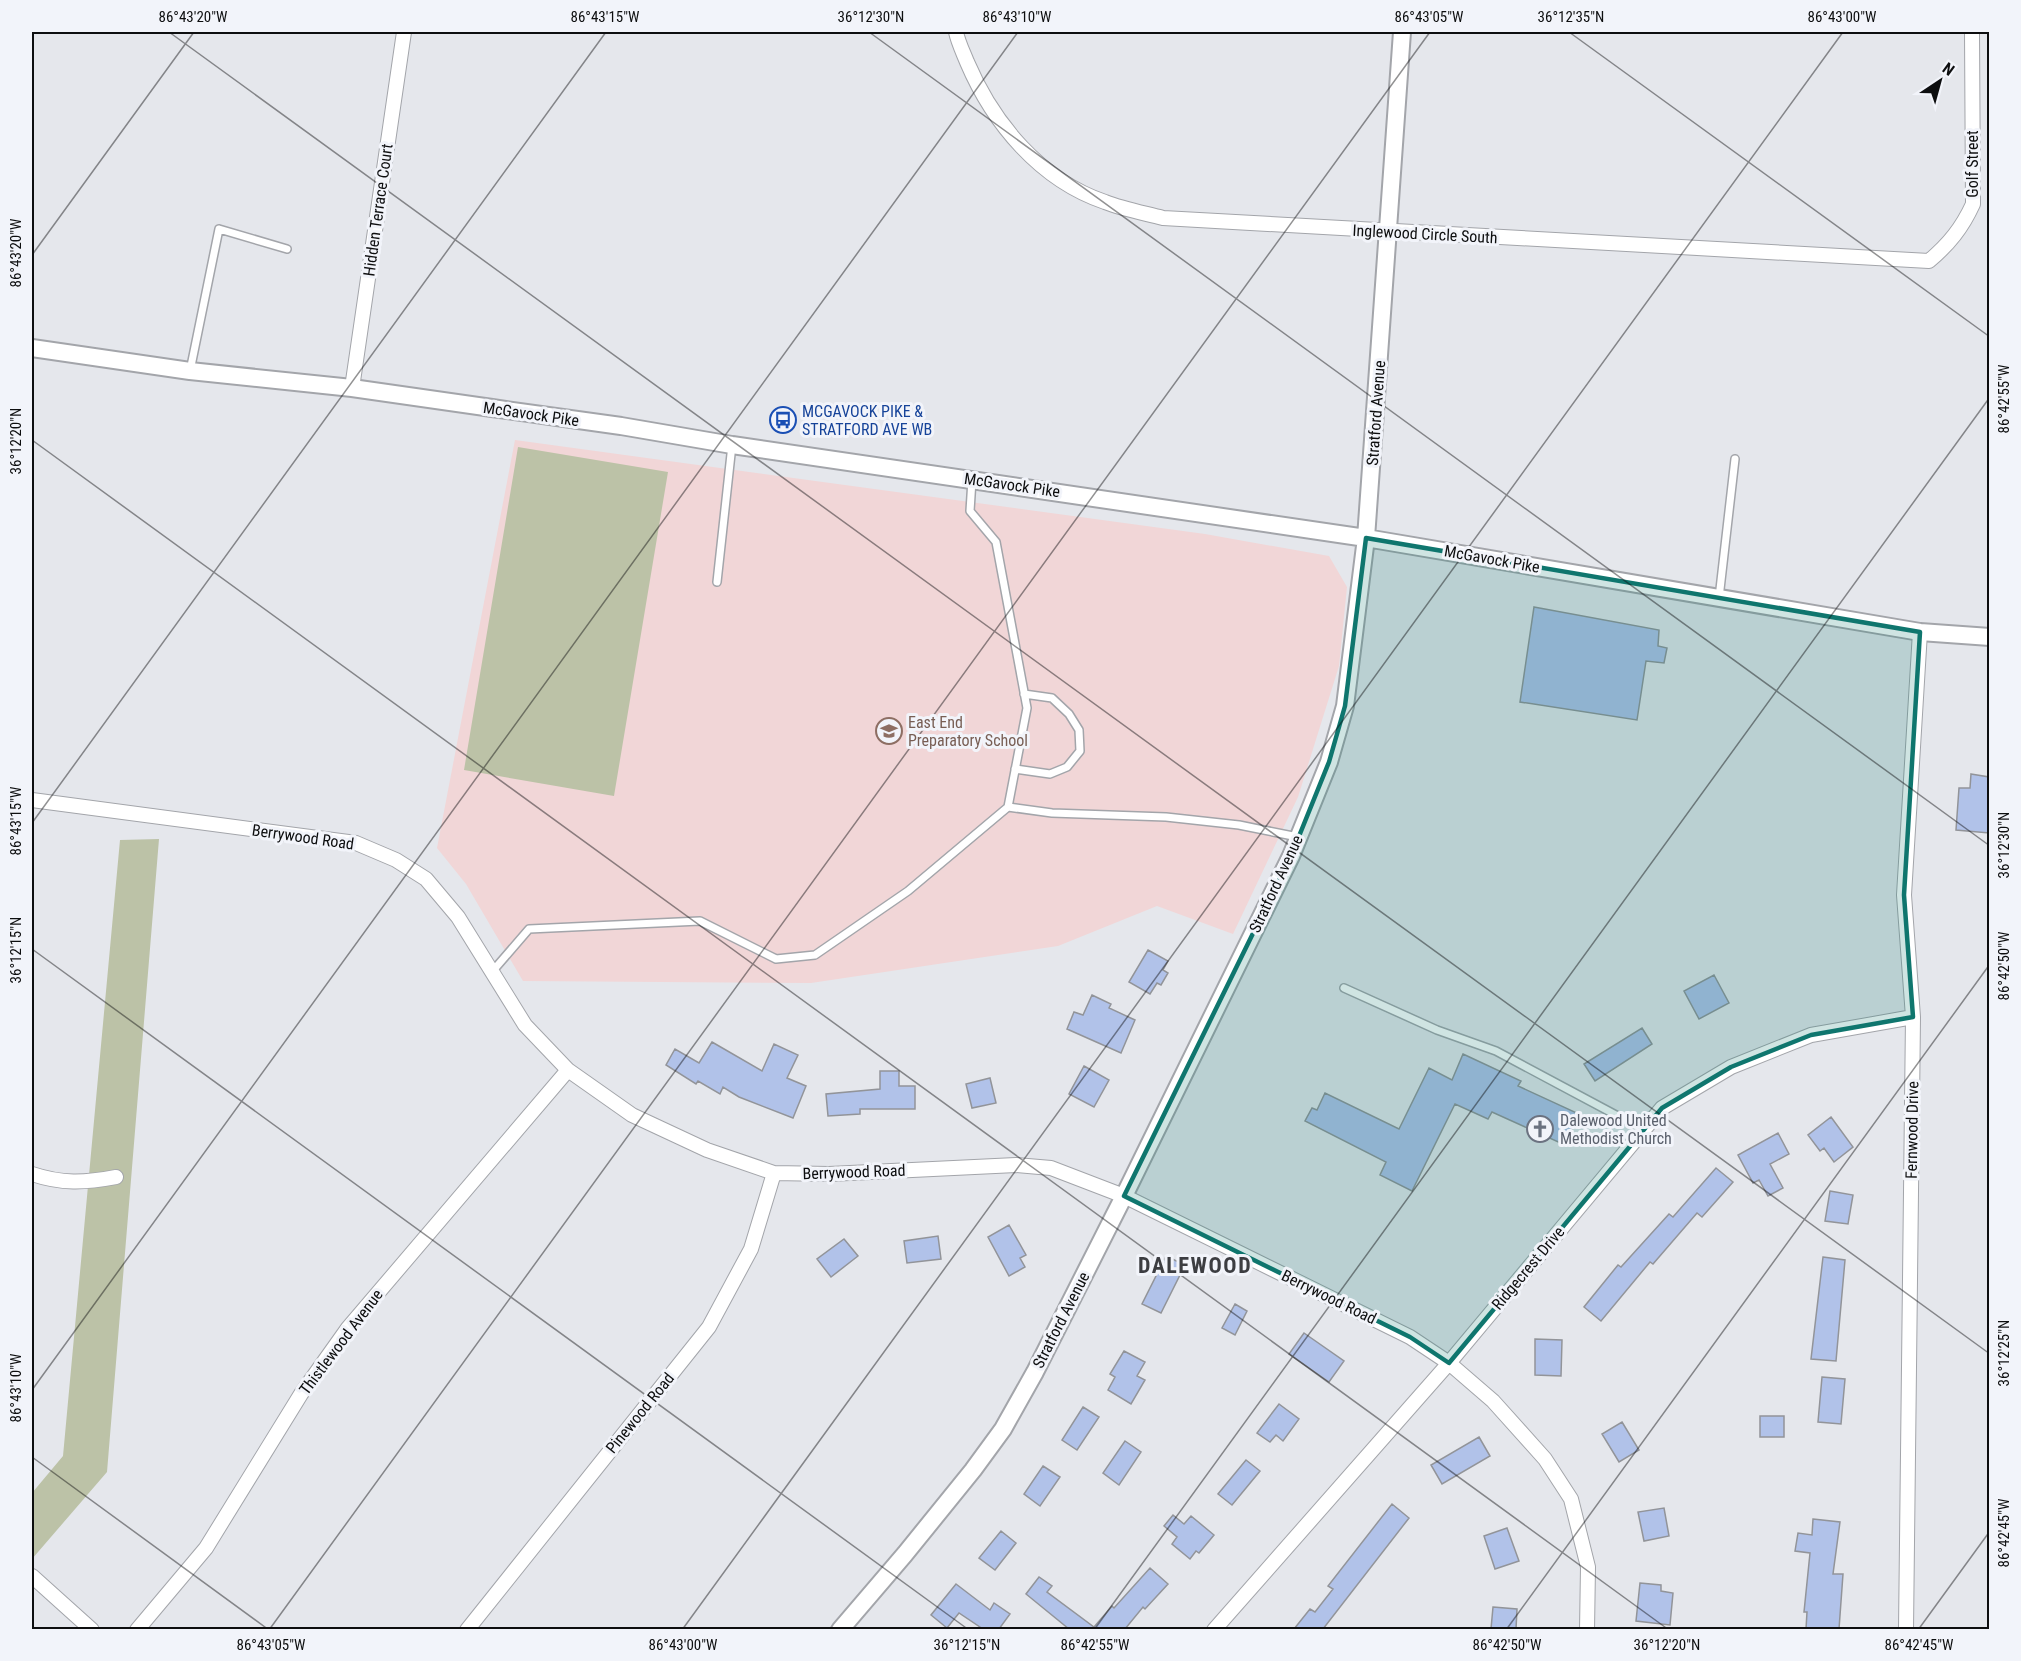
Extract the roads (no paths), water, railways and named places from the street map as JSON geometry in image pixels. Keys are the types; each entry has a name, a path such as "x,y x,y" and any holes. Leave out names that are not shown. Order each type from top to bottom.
{"street":[{"name":"Hidden Terrace Court","path":"352,388 404,32"},
{"name":"Inglewood Circle South","path":"956,32 977,84 999,120 1028,154 1062,181 1104,202 1163,218 1929,261 1949,244 1964,224"},
{"name":"Stratford Avenue","path":"840,1629 905,1554 1003,1429 1124,1196 1298,837 1329,762 1345,706 1366,538 1402,32"},
{"name":"Golf Street","path":"1964,224 1973,204 1972,32"},
{"name":"McGavock Pike","path":"32,348 190,371 352,388 621,426 732,446 1366,538 1920,632 1989,637"},
{"name":"Fernwood Drive","path":"1906,1629 1913,1017 1904,895 1920,632"},
{"name":"Berrywood Road","path":"32,800 356,843 396,860 426,879 458,917 525,1025 568,1070 632,1115 707,1150 774,1173 829,1174 1016,1165 1051,1168 1124,1196 1410,1336 1449,1363 1501,1410 1545,1459 1571,1499 1588,1567 1587,1629"},
{"name":"Ridgecrest Drive","path":"1214,1629 1449,1363 1662,1108 1731,1068 1811,1035 1913,1017"},
{"name":"Thistlewood Avenue","path":"137,1629 206,1548 301,1394 348,1328 568,1070"},
{"name":"Pinewood Road","path":"467,1629 709,1327 751,1249 774,1173"},
{"path":"32,1174 52,1181 86,1183 116,1177"},
{"path":"32,1576 92,1629"}],"lane":[{"path":"190,371 219,229 287,249"},
{"path":"717,582 732,446"},
{"path":"1719,598 1735,459"},
{"path":"491,973 529,929 700,921 776,959 815,955 908,891 1008,807 1027,708 996,542 970,511 972,480"},
{"path":"1015,770 1050,774 1067,767 1080,751 1079,730 1069,714 1052,698 1024,694"},
{"path":"1008,807 1052,813 1166,817 1239,825 1298,837"},
{"path":"1344,988 1437,1030 1496,1051 1644,1130"}],"place":[{"name":"MCGAVOCK PIKE & STRATFORD AVE WB","path":"783,420"},
{"name":"East End Preparatory School","path":"889,731"},
{"name":"Dalewood United Methodist Church","path":"1540,1129"}],"district":[{"name":"DALEWOOD","path":"1195,1265"}]}
